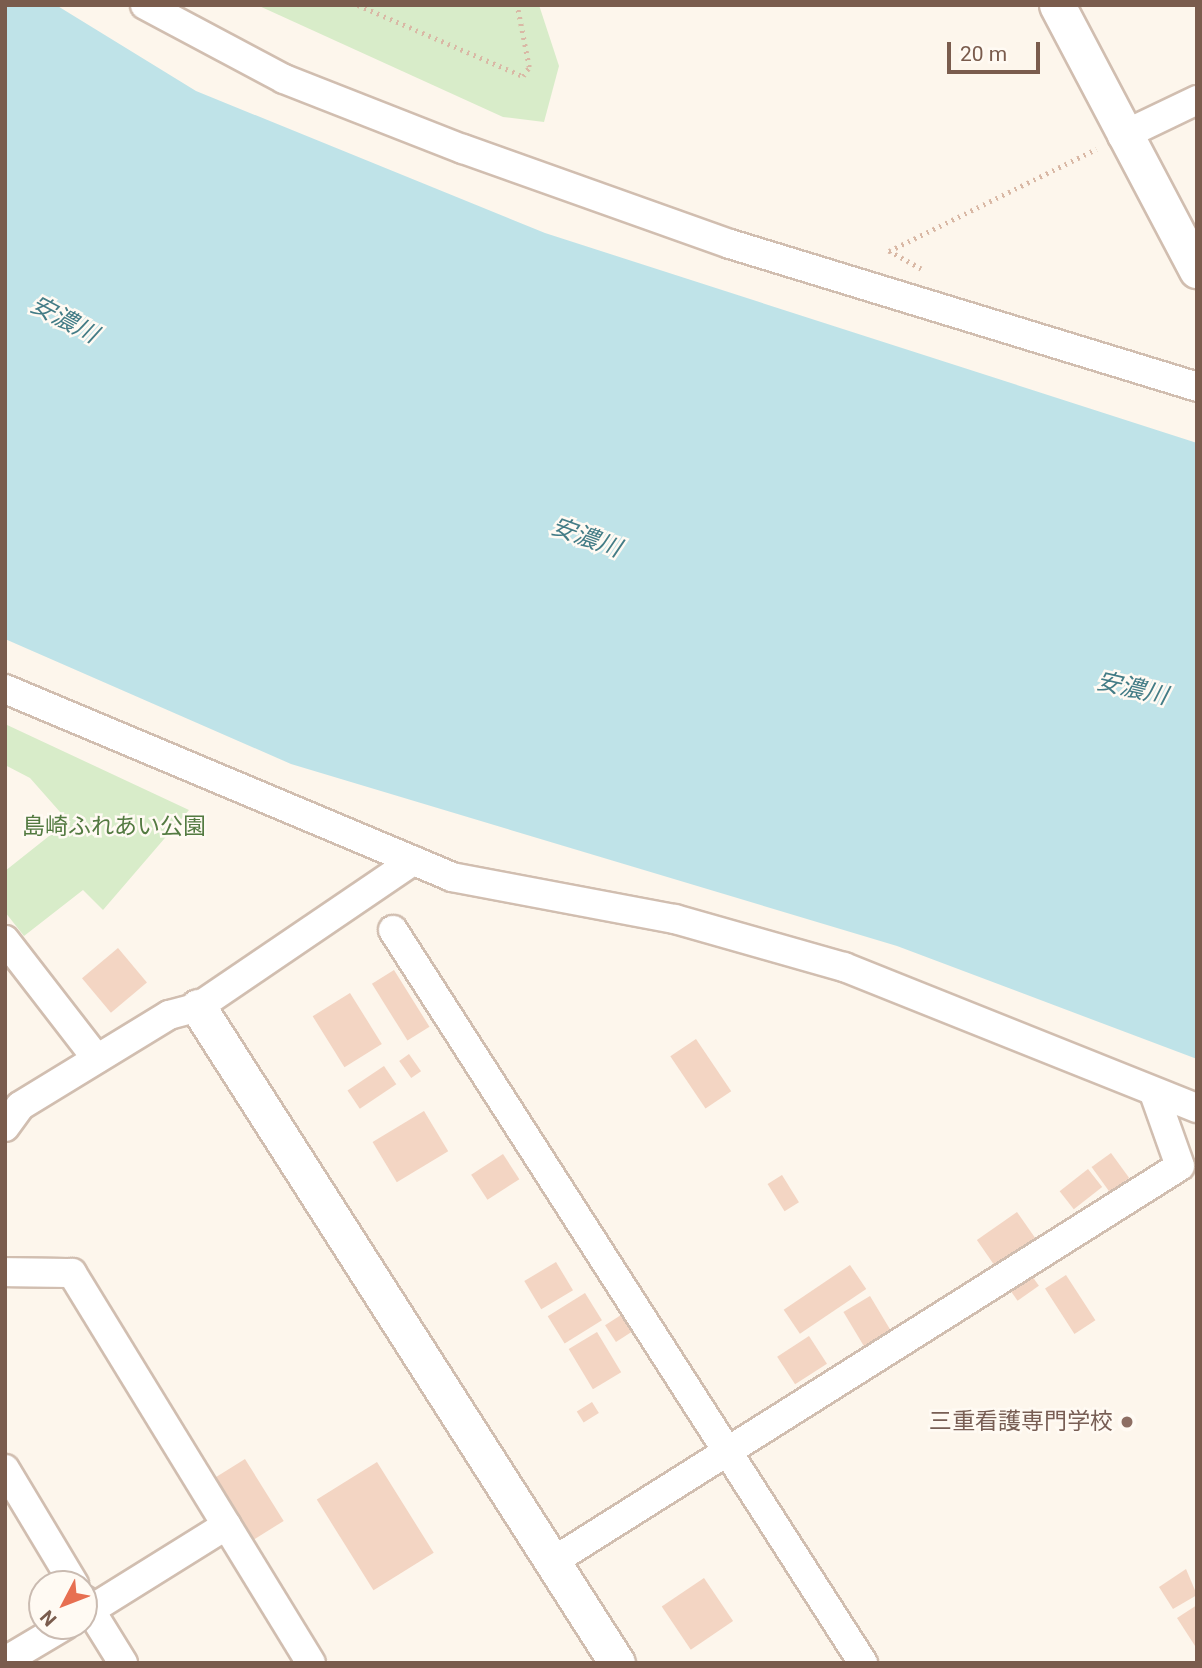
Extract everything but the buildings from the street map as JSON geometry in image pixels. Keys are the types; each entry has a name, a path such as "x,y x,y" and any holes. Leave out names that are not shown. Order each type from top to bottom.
{"street":[{"path":"145,5 284,79 463,149 730,244 1197,387"},
{"path":"1058,5 1122,136 1197,270"},
{"path":"1122,136 1197,100"},
{"path":"5,689 412,860 503,890 675,919 844,967 1197,1108"},
{"path":"5,1128 20,1106 169,1015 198,1007 412,860"},
{"path":"393,930 863,1663"},
{"path":"5,940 97,1059"},
{"path":"198,1007 617,1663"},
{"path":"552,1562 792,1409 807,1406 1188,1169 1154,1093"},
{"path":"5,1272 72,1273 311,1663"},
{"path":"5,1469 66,1570"},
{"path":"98,1601 227,1525"},
{"path":"98,1626 123,1663"},
{"path":"5,1661 40,1640"}],"path":[{"path":"362,6 523,76 529,67 517,5"},
{"path":"924,271 889,250 1122,136"}],"green space":[{"path":"257,5 539,5 559,66 544,122 503,117"},
{"name":"島崎ふれあい公園","path":"5,724 189,810 103,910 83,890 24,936 5,912 5,871 68,821 30,778 5,765"}],"water":[{"name":"安濃川","path":"5,5 56,5 196,91 545,233 1197,443 1197,1059 897,946 291,764 5,639"}],"place":[{"name":"三重看護専門学校","path":"1127,1422"}]}
